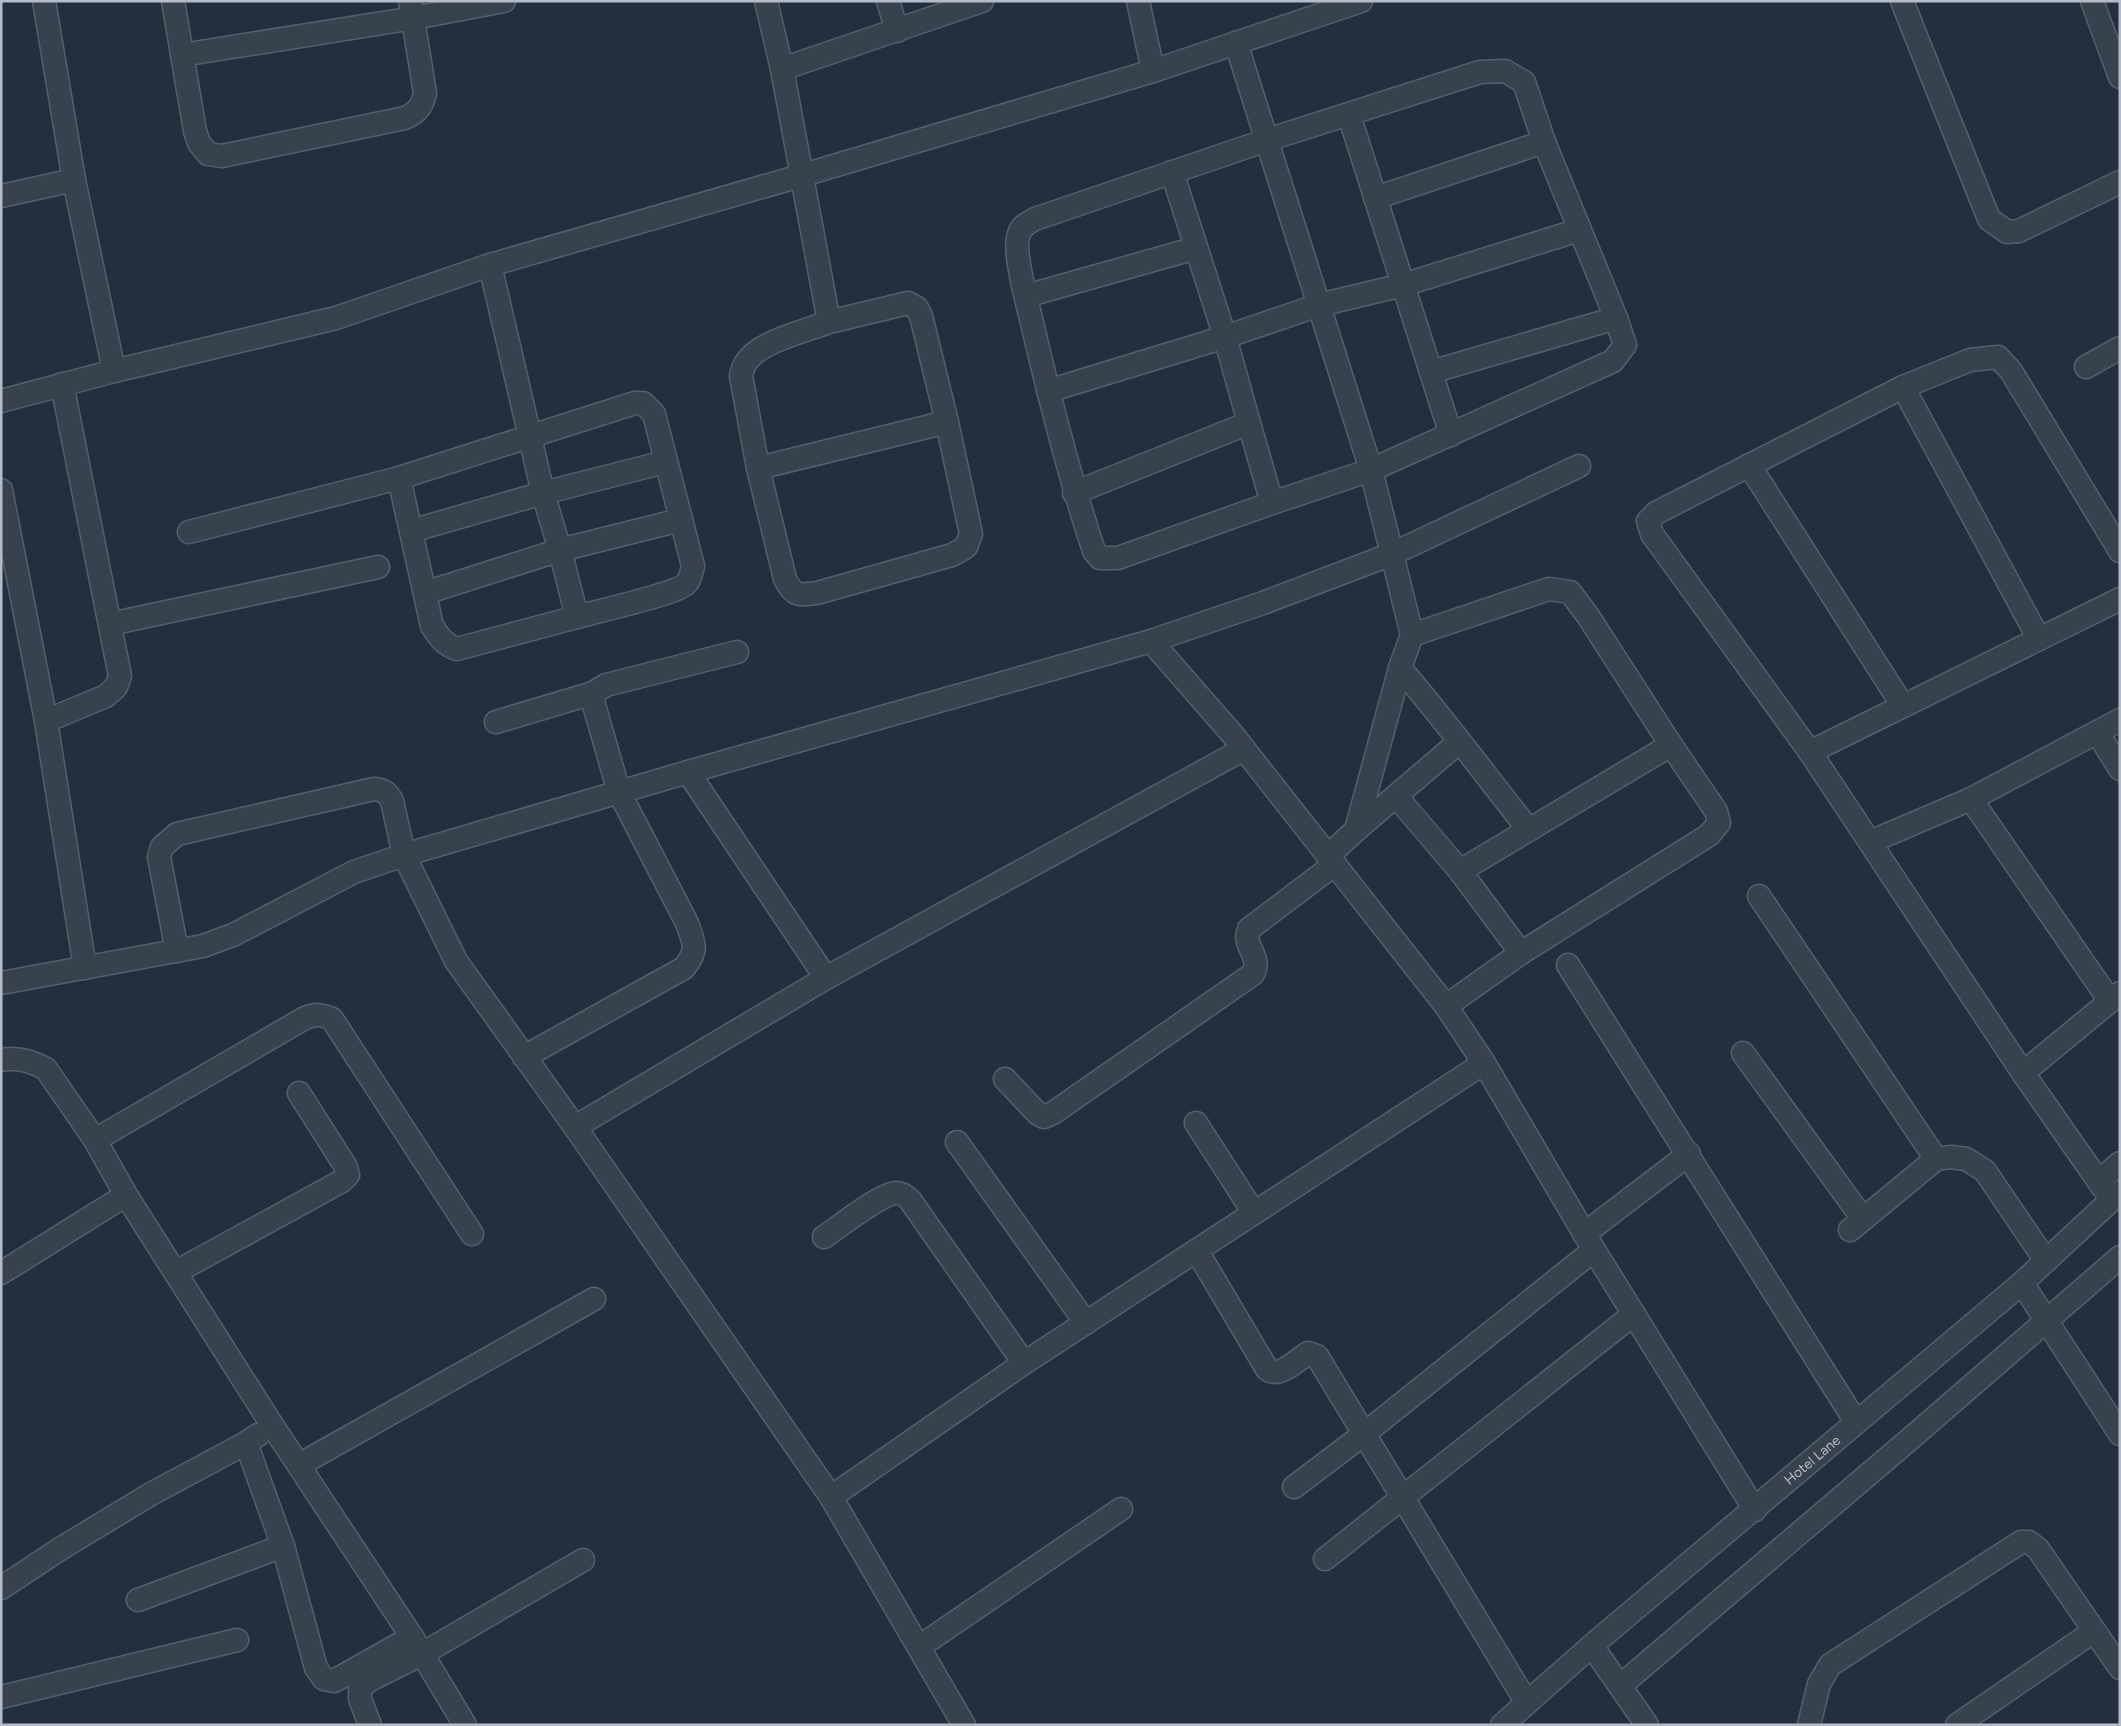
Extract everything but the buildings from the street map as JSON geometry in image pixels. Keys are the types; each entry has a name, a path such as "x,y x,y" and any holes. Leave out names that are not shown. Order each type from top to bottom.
{"street":[{"path":"44,1 74,180 114,371"},
{"path":"173,1 199,143 208,154 222,156 405,118 415,114 422,105 424,93 412,10"},
{"path":"182,55 412,10 504,1"},
{"path":"766,1 782,69 800,176 829,322"},
{"path":"888,1 898,31"},
{"path":"782,69 982,1"},
{"path":"1138,1 1154,71"},
{"path":"1,401 114,371 336,318 490,265 800,176 1154,71 1361,1"},
{"path":"1902,1 1989,219 2007,232 2020,231 2120,182"},
{"path":"2092,1 2120,77"},
{"path":"1236,43 1371,470 1412,635 1400,668 1356,830"},
{"path":"1505,71 1524,82 1544,142 1616,318 1625,345 1613,361 1371,470 1272,502 1110,560 1100,558 1094,551 1074,493 1048,391 1017,250 1018,234 1025,225 1035,219 1267,140 1349,115 1480,72 1505,71"},
{"path":"1349,115 1451,435"},
{"path":"1375,198 1544,142"},
{"path":"1172,172 1226,337 1272,502"},
{"path":"1,196 74,180"},
{"path":"1048,391 1226,337 1319,305 1403,285 1579,230"},
{"path":"1026,296 1196,248"},
{"path":"490,265 543,493 577,617"},
{"path":"908,303 917,308 921,316 947,422 971,534 966,547 952,555 817,593 800,595 790,590 785,579 758,468 741,376 746,362 753,354 768,345 829,322 908,303"},
{"path":"1431,372 1616,318"},
{"path":"2086,367 2120,348"},
{"path":"2110,1191 2023,1073 1810,752 1652,534 1648,521 1656,513 1903,387 1970,360 1998,357 2011,371 2120,551"},
{"path":"46,721 106,696 116,687 120,676 62,384"},
{"path":"1903,387 2040,639"},
{"path":"189,532 398,478 530,438 635,403 643,403 654,414 693,566 690,578 685,584 664,593 457,650 449,647 432,626 398,478"},
{"path":"758,468 947,422"},
{"path":"1074,493 1249,423"},
{"path":"411,531 543,493 665,462"},
{"path":"1749,465 1903,706"},
{"path":"1,983 203,946 233,935 354,872 404,855 688,772 1151,641 1263,603 1392,554 1579,466"},
{"path":"1,490 46,721 85,968"},
{"path":"425,593 560,550 680,520"},
{"path":"110,624 378,567"},
{"path":"1412,635 1549,590 1570,592 1588,616 1716,811 1719,823 1709,836 1520,953 1446,1006"},
{"path":"1810,752 2120,598"},
{"path":"1151,641 1244,749 1446,1006 1484,1063 1589,1242 1755,1510"},
{"path":"496,722 593,693 606,685 737,652"},
{"path":"1400,668 1438,712 1459,742 1529,830"},
{"path":"524,1057 684,968 692,957 695,946 687,923 620,792 594,705 593,693"},
{"path":"1870,842 1971,799 2120,720"},
{"path":"2097,732 2120,768"},
{"path":"1005,1079 1038,1114 1044,1117 1053,1113 1253,974 1257,960 1247,942 1246,936 1249,929 1332,859 1356,830 1459,742"},
{"path":"1460,871 1672,745"},
{"path":"575,1127 826,978 1244,749"},
{"path":"688,772 826,978"},
{"path":"177,951 159,857 162,847 177,834 374,789 387,793 392,801 404,855 456,961 575,1127 831,1496 964,1725"},
{"path":"1396,796 1460,871 1520,953"},
{"path":"1971,799 2115,997 2023,1073"},
{"path":"1758,896 1936,1159"},
{"path":"1568,965 1856,1422"},
{"path":"95,1140 305,1018 314,1014 323,1014 332,1019 472,1234"},
{"path":"1743,1053 1857,1224 1936,1159 1950,1157 1966,1159 1985,1171 2046,1260"},
{"path":"1,1060 22,1059 35,1063 46,1070 95,1140 126,1195 272,1425 417,1645 465,1725"},
{"path":"831,1496 1024,1363 1484,1063"},
{"path":"176,1272 342,1181 348,1175 346,1167 299,1093"},
{"path":"1196,1122 1254,1213"},
{"path":"957,1142 1086,1323"},
{"path":"1294,1487 1364,1434 1589,1242 1688,1154"},
{"name":"Hotel Lane","path":"1502,1725 1527,1703 1606,1665 1755,1510 1856,1422 2026,1289 2046,1260 2110,1191 2120,1163"},
{"path":"824,1237 882,1198 894,1193 903,1194 910,1200 1024,1363"},
{"path":"1,1273 126,1195"},
{"path":"1197,1251 1271,1373 1277,1373 1308,1353 1317,1356 1527,1703"},
{"path":"1647,1725 1606,1665 2120,1257"},
{"path":"2026,1289 2119,1430"},
{"path":"299,1465 594,1299"},
{"path":"1325,1559 1634,1314"},
{"path":"5,1579 60,1549 151,1494 246,1443 272,1425"},
{"path":"246,1443 283,1546 316,1668 324,1678 334,1681 417,1645 583,1560"},
{"path":"919,1647 1121,1509"},
{"path":"1809,1725 1819,1684 1830,1665 2021,1542 2030,1542 2038,1549 2120,1668"},
{"path":"138,1600 283,1546"},
{"path":"1957,1725 2094,1631"},
{"path":"1,1697 237,1640"},
{"path":"370,1725 360,1699 360,1688 417,1645"}]}
